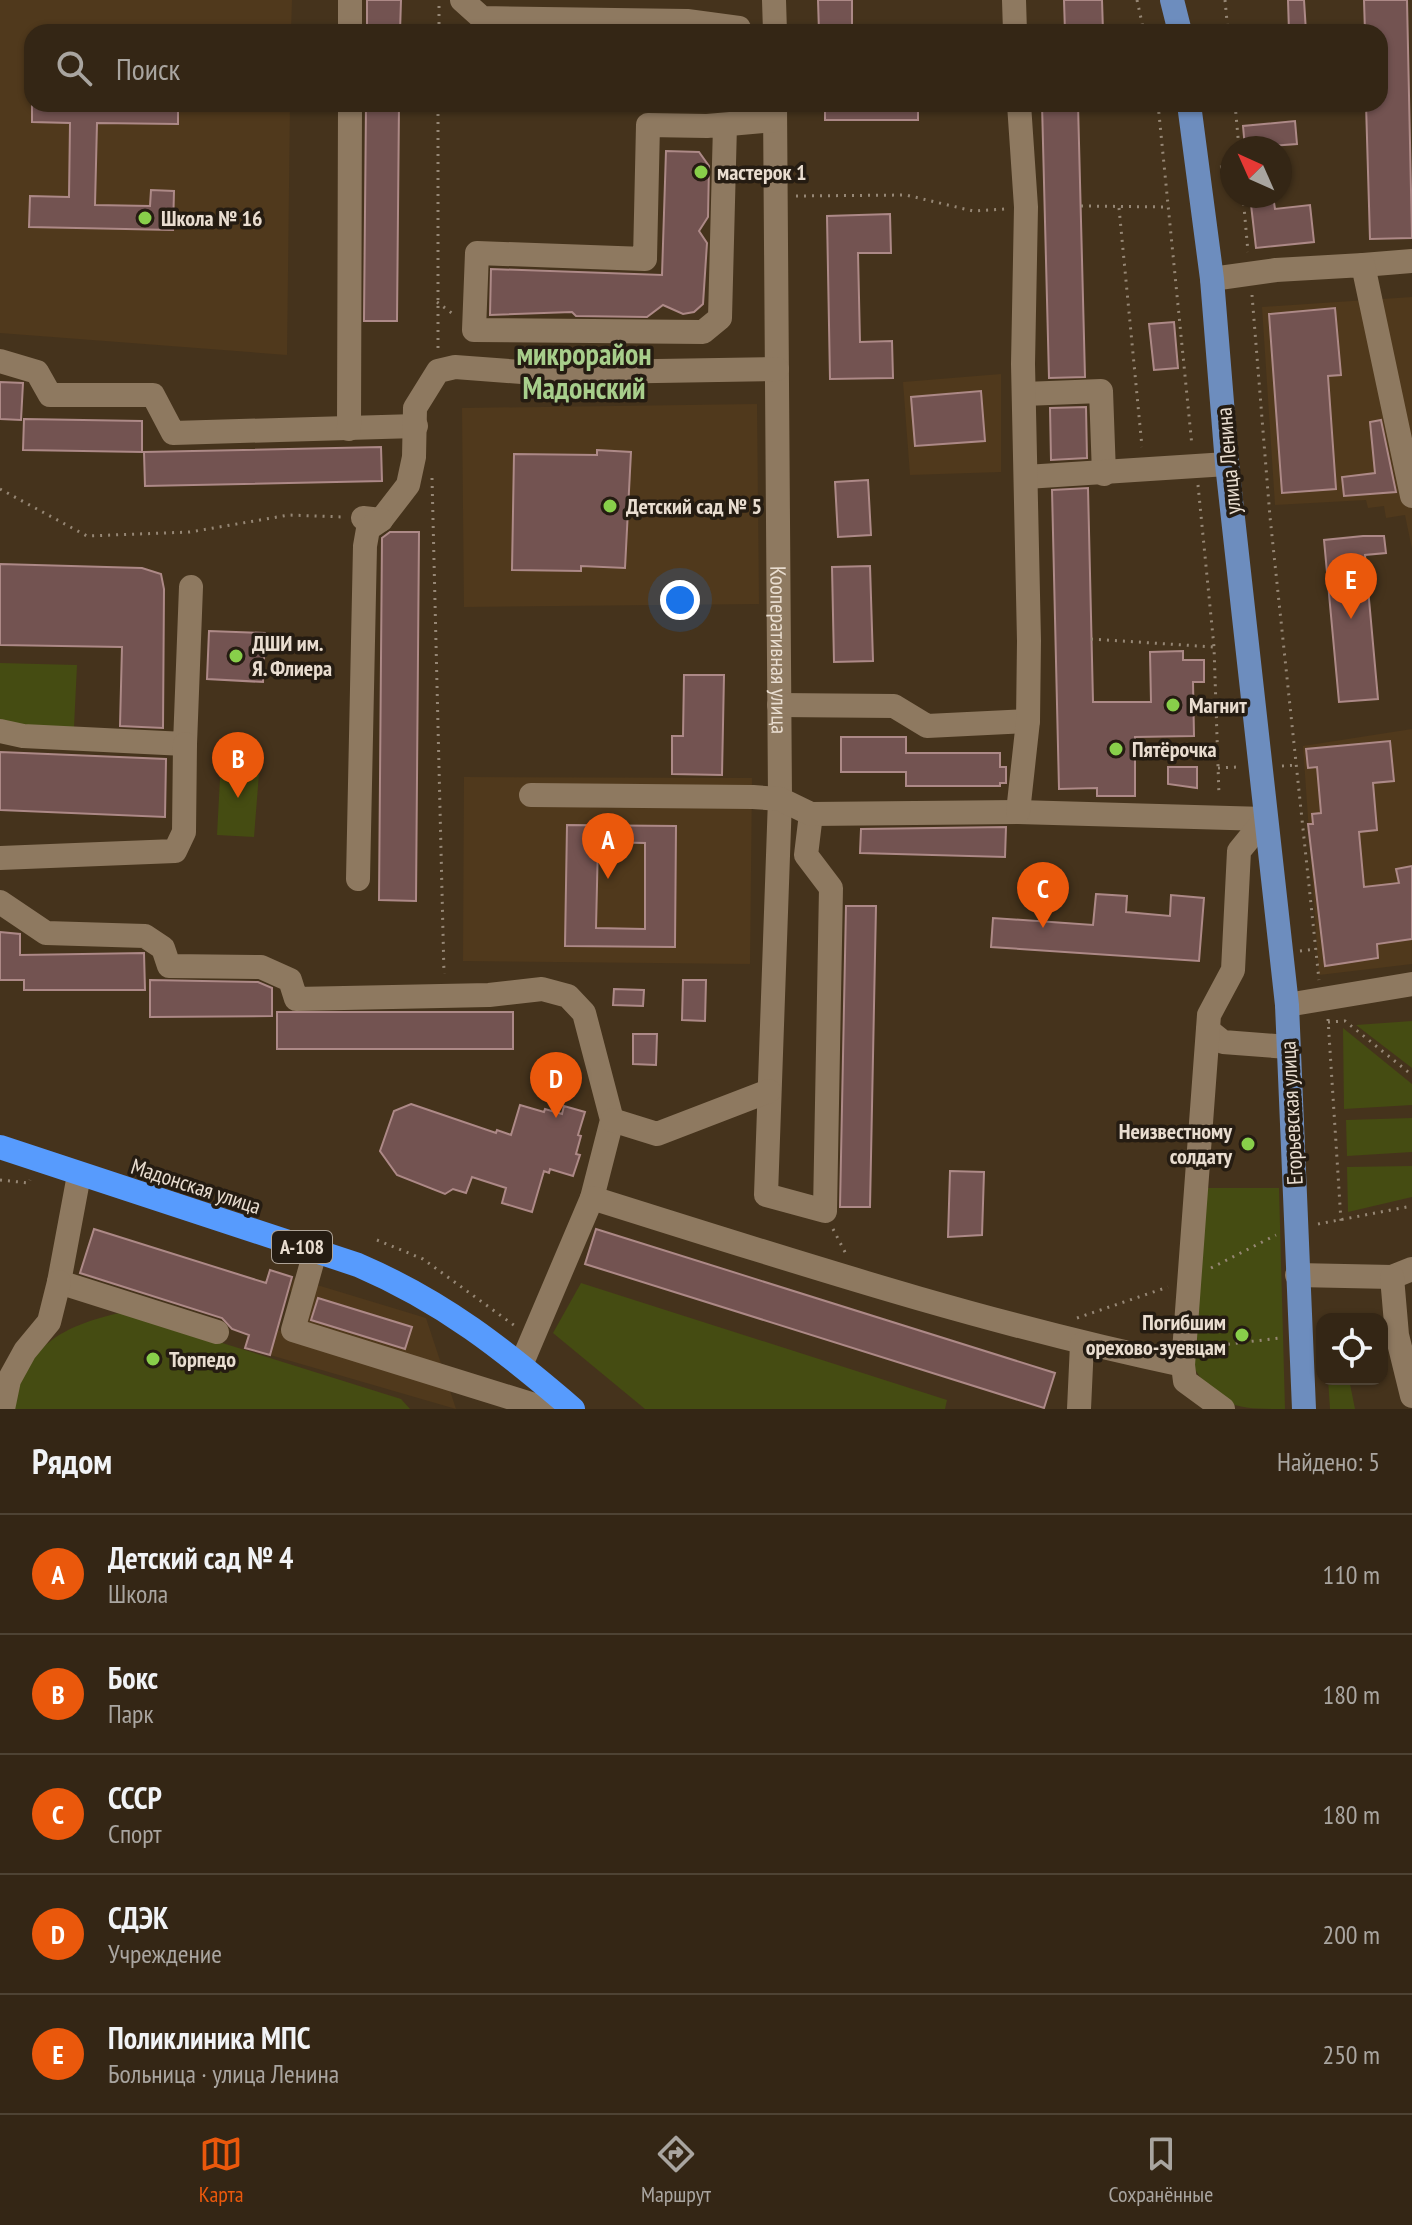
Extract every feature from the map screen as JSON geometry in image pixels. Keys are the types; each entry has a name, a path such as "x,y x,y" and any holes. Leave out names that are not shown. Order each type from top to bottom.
{"highway":[{"name":"Мадонская улица","path":"0,1147 315,1252 407,1286 448,1309 573,1409"}],"main road":[{"path":"1172,0 1178,24"},
{"name":"улица Ленина","path":"1190,112 1212,279 1227,464 1265,819"},
{"name":"Егорьевская улица","path":"1265,819 1287,1005 1304,1409"}],"street":[{"path":"350,0 350,24"},
{"path":"462,0 482,18 685,11 726,24"},
{"path":"774,0 775,24"},
{"path":"1014,0 1015,24"},
{"path":"349,429 350,112"},
{"path":"725,125 720,318 703,332 474,330 477,253 645,259 648,125 725,125 775,112"},
{"name":"Кооперативная улица","path":"775,112 780,799 766,1195 825,1211"},
{"path":"1018,812 1028,721 1024,394 1026,207 1020,112"},
{"path":"1212,279 1250,273 1412,261"},
{"path":"1363,265 1412,496"},
{"path":"0,361 37,372 50,395 153,395 173,433 416,426"},
{"path":"358,879 365,546 372,519 408,485 414,457 415,408 438,371 455,367 535,373 777,369"},
{"path":"1024,394 1101,391 1104,474"},
{"path":"1026,477 1227,464"},
{"path":"0,858 175,851 184,832 191,587"},
{"path":"779,705 894,706 927,726 1028,721"},
{"path":"0,731 23,736 185,744"},
{"path":"531,795 780,799 811,814 1018,812 1265,819"},
{"path":"811,814 806,855 831,888 825,1211"},
{"path":"1223,1409 1185,1381 1183,1357 1209,1015 1233,970 1239,851 1265,819"},
{"path":"779,855 806,855"},
{"path":"0,902 46,933 145,936 163,948 169,966 261,967 290,980 296,999 444,996 542,989 568,996 584,1013 612,1120 592,1198 521,1365"},
{"path":"1287,1005 1324,1011 1412,984"},
{"path":"1208,1030 1223,1042 1288,1047"},
{"path":"612,1120 657,1134 769,1091"},
{"path":"3,1409 9,1380 25,1351 49,1322 79,1175"},
{"path":"592,1198 859,1282 1082,1344 1183,1357"},
{"path":"315,1252 293,1330 547,1409"},
{"path":"1297,1275 1402,1273 1397,1335 1412,1396"},
{"path":"59,1282 217,1332"},
{"path":"1079,1409 1082,1344"}],"path":[{"path":"439,0 439,24"},
{"path":"1137,0 1142,24"},
{"path":"1225,0 1227,24"},
{"path":"438,112 438,371"},
{"path":"1236,112 1238,136"},
{"path":"776,196 906,195 973,211 1026,207"},
{"path":"1081,206 1168,207"},
{"path":"1119,208 1144,469"},
{"path":"1244,208 1270,517 1324,1011 1341,1221 1412,1206"},
{"path":"414,457 432,476 444,996"},
{"path":"0,489 87,536 190,532 289,515 372,519"},
{"path":"1091,639 1214,647"},
{"path":"1324,1011 1345,1021 1412,1075"},
{"path":"0,1180 29,1183"},
{"path":"825,1211 859,1282"},
{"path":"377,1240 423,1259 455,1278 533,1340"},
{"path":"1183,1357 1299,1336"}],"shaded area":[{"name":"Школа № 16","path":"0,0 292,0 291,24 24,24 24,112 290,112 287,355 0,333"},
{"path":"1412,297 1412,549 1405,515 1386,518 1384,506 1368,508 1366,500 1275,505 1262,307"},
{"path":"1001,374 1001,472 910,475 903,382"},
{"name":"Детский сад № 5","path":"757,404 759,604 464,607 462,408"},
{"path":"1412,729 1412,964 1319,975 1303,746"},
{"path":"464,777 752,778 750,964 463,961"},
{"path":"294,1278 426,1318 456,1409 270,1355 278,1330 282,1331 294,1292 290,1291"}],"green space":[{"path":"0,663 77,665 74,727 22,729 0,719"},
{"path":"221,760 260,761 254,837 217,835"},
{"path":"1412,1021 1412,1068 1356,1025"},
{"path":"1343,1028 1412,1084 1412,1105 1344,1109"},
{"path":"1412,1118 1412,1152 1347,1156 1346,1120"},
{"path":"1412,1166 1412,1197 1348,1212 1347,1167"},
{"path":"1202,1188 1279,1188 1285,1409 1242,1407 1230,1403 1210,1390 1192,1364"},
{"path":"581,1283 947,1400 945,1409 645,1409 553,1333"},
{"name":"Торпедо","path":"123,1312 401,1399 410,1409 12,1409 28,1368 50,1341 81,1324"},
{"path":"1328,1385 1350,1385 1355,1409 1330,1409"}],"building":[{"path":"367,0 401,0 400,24 367,24"},
{"path":"818,0 852,0 852,24 819,24"},
{"path":"1064,0 1102,0 1103,24 1065,24"},
{"path":"1288,0 1304,0 1306,24 1289,24"},
{"path":"1364,0 1407,0 1412,238 1370,239 1366,112 1388,112 1388,24 1365,24"},
{"path":"32,112 178,112 178,124 97,123 95,205 150,206 151,190 174,191 173,230 29,227 30,196 69,197 70,123 32,122"},
{"path":"366,112 399,112 397,321 364,321"},
{"path":"825,112 918,112 918,120 825,120"},
{"path":"1042,112 1078,112 1085,377 1049,378"},
{"path":"1295,121 1297,144 1292,144 1292,136 1244,136 1243,126"},
{"path":"666,151 699,152 709,166 708,217 699,231 707,243 703,304 694,312 683,314 663,305 647,317 576,316 572,312 490,315 491,269 662,275"},
{"path":"1310,205 1314,242 1256,248 1251,208"},
{"path":"890,214 891,253 858,253 860,342 892,341 893,378 830,379 827,216"},
{"path":"1335,308 1341,375 1328,376 1336,489 1282,493 1269,314"},
{"path":"1174,322 1178,368 1154,370 1149,324"},
{"path":"0,382 23,383 21,420 0,419"},
{"path":"981,391 985,441 915,446 911,397"},
{"path":"1086,407 1087,458 1051,460 1050,408"},
{"path":"24,419 142,421 142,452 23,450"},
{"path":"1381,420 1396,492 1344,496 1342,477 1375,473 1370,422"},
{"path":"381,447 382,481 145,486 144,452"},
{"path":"597,450 631,452 625,568 581,566 581,571 512,570 514,454 597,455"},
{"path":"868,480 871,535 838,537 835,482"},
{"path":"1088,488 1093,702 1151,702 1150,652 1183,651 1183,660 1204,660 1204,682 1193,682 1194,736 1135,737 1135,796 1097,796 1097,788 1059,789 1052,490"},
{"path":"390,532 419,532 416,901 379,900 382,538"},
{"path":"1384,536 1386,553 1365,555 1378,699 1339,702 1324,540"},
{"path":"0,564 142,568 161,574 164,589 163,728 120,726 122,647 0,645"},
{"path":"870,566 873,661 834,662 832,567"},
{"name":"ДШИ им. Я. Флиера","path":"209,631 265,633 263,682 207,679"},
{"path":"684,675 724,675 722,775 672,774 672,736 683,736"},
{"path":"841,737 906,737 906,753 1000,753 1000,767 1006,767 1006,783 1000,783 1000,786 906,786 906,772 841,772"},
{"path":"1390,741 1394,781 1373,783 1377,830 1359,832 1364,887 1399,883 1396,869 1412,866 1412,939 1377,944 1378,958 1325,966 1308,824 1313,824 1312,814 1321,813 1317,767 1308,768 1306,749"},
{"path":"0,752 166,759 165,817 0,810"},
{"path":"1168,767 1197,767 1197,788 1168,784"},
{"path":"567,825 676,826 675,947 565,946","holes":["598,842 645,843 645,929 596,928"]},
{"path":"1006,827 1005,857 860,853 861,829"},
{"path":"1096,894 1127,896 1126,912 1170,916 1171,895 1204,898 1199,961 991,947 993,918 1093,925"},
{"path":"846,906 876,906 870,1207 840,1207"},
{"path":"0,932 20,934 20,955 144,953 145,990 24,990 24,980 0,980"},
{"path":"150,980 258,982 272,988 272,1016 150,1017"},
{"path":"683,980 706,980 705,1021 682,1020"},
{"path":"614,989 644,990 643,1006 613,1005"},
{"path":"277,1012 513,1012 513,1049 277,1049"},
{"path":"633,1034 657,1034 656,1065 633,1064"},
{"path":"411,1104 496,1133 497,1130 511,1135 520,1105 562,1114 564,1106 585,1112 578,1135 581,1136 576,1154 580,1155 573,1176 550,1169 549,1173 544,1171 532,1212 502,1203 506,1188 472,1177 466,1193 453,1189 445,1194 397,1175 380,1151 394,1111"},
{"path":"950,1171 984,1172 982,1235 948,1237"},
{"path":"94,1229 266,1283 270,1270 292,1277 270,1355 245,1348 249,1335 232,1329 222,1318 80,1273"},
{"path":"596,1229 1055,1373 1044,1408 585,1264"},
{"path":"318,1298 412,1327 405,1349 311,1320"}],"place":[{"name":"мастерок 1","path":"701,172"},
{"name":"Школа № 16","path":"145,218"},
{"name":"Детский сад № 5","path":"610,506"},
{"name":"Поликлиника МПС","path":"1351,619"},
{"name":"ДШИ им. Я. Флиера","path":"236,656"},
{"name":"Магнит","path":"1173,705"},
{"name":"Пятёрочка","path":"1116,749"},
{"name":"Бокс","path":"238,798"},
{"name":"Детский сад № 4","path":"608,879"},
{"name":"СССР","path":"1043,928"},
{"name":"СДЭК","path":"556,1118"},
{"name":"Неизвестному солдату","path":"1248,1144"},
{"name":"Погибшим орехово-зуевцам","path":"1242,1335"},
{"name":"Торпедо","path":"153,1359"}],"district":[{"name":"микрорайон Мадонский","path":"584,372"}]}
